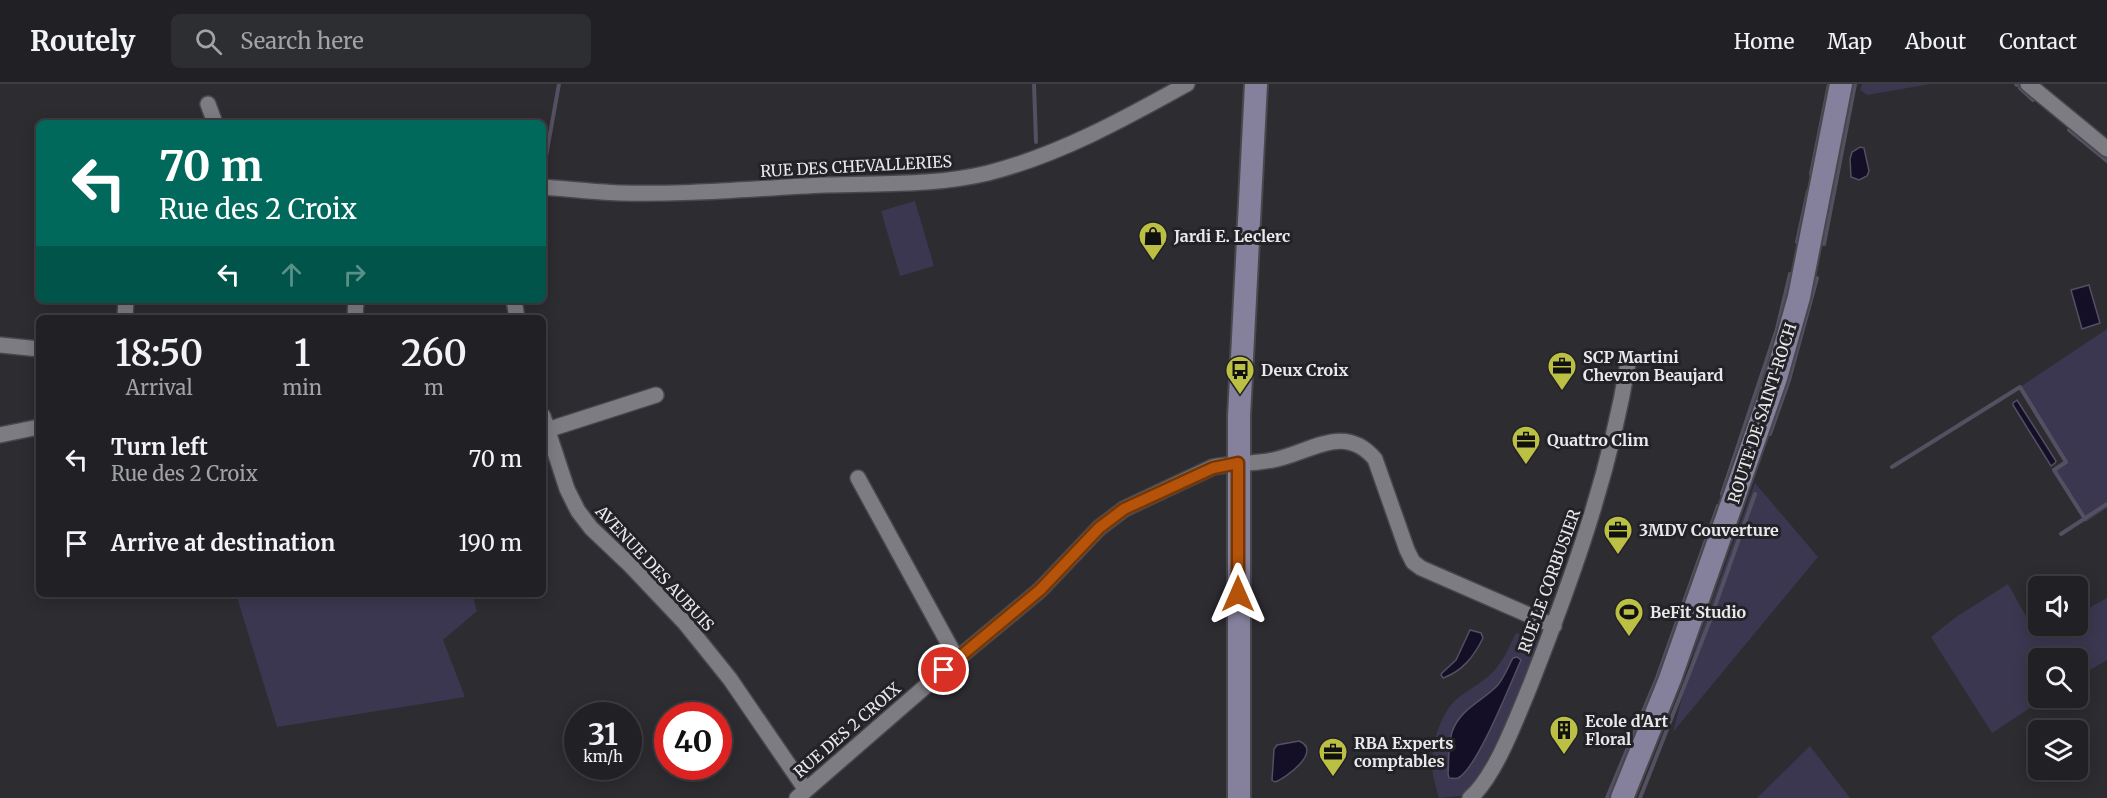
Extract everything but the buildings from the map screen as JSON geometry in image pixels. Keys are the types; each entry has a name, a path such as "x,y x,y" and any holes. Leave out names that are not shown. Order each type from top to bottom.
{"street":[{"name":"RUE DES CHEVALLERIES","path":"546,187 632,193 957,180 989,173 1040,156 1126,118 1187,84"},
{"path":"1239,798 1238,463 1256,84"},
{"name":"ROUTE DE SAINT-ROCH","path":"1622,798 1670,679 1776,378 1799,297 1841,84"},
{"path":"2028,84 2107,149"},
{"path":"208,104 214,120"},
{"path":"0,345 36,349"},
{"name":"RUE LE CORBUSIER","path":"1470,798 1485,781 1508,737 1554,626 1587,534 1610,453 1628,363"},
{"path":"546,423 656,396"},
{"name":"AVENUE DES AUBUIS","path":"546,426 567,489 578,511 591,528 685,622 730,679 801,794"},
{"path":"0,435 36,428"},
{"name":"RUE DES 2 CROIX","path":"801,794 957,658 1040,590 1099,528 1124,509 1213,468 1275,460 1331,441 1358,445 1368,450 1375,459 1413,562 1421,568 1554,626"},
{"path":"858,478 957,658"}],"shaded area":[{"path":"1862,84 1931,84 1867,95 1860,90"},
{"path":"1860,147 1864,148 1869,171 1867,176 1859,180 1851,177 1850,159 1852,152"},
{"path":"915,201 934,266 900,276 881,211"},
{"path":"2089,285 2100,323 2082,329 2071,290"},
{"path":"2107,329 2107,508 2086,522 2054,470 2066,462 2020,387"},
{"path":"2017,400 2056,461 2051,466 2013,405"},
{"path":"1755,483 1818,557 1673,732 1695,648"},
{"path":"2008,584 2028,620 2028,636 2088,636 2088,608 2107,598 2107,660 2088,671 2088,648 2028,648 2028,708 2030,708 1992,733 1931,637 1956,617"},
{"path":"237,597 473,597 477,611 443,640 465,697 277,727"},
{"path":"1470,630 1481,633 1483,638 1480,645 1462,667 1443,678 1442,673 1456,660"},
{"path":"1516,633 1542,642 1501,733 1473,787 1461,796 1439,798 1432,765 1434,744 1441,723 1451,705 1458,698 1496,669"},
{"path":"1517,657 1521,660 1484,743 1466,771 1458,778 1449,778 1450,742 1456,724 1460,717 1497,686 1513,658"},
{"path":"1299,741 1305,745 1307,751 1305,757 1294,770 1275,782 1272,780 1274,749 1277,745"},
{"path":"1810,746 1850,798 1757,798"}],"waterway":[{"path":"546,156 559,84"},
{"path":"1034,84 1036,142"},
{"path":"1811,174 1829,84"},
{"path":"1824,244 1855,84"},
{"path":"2020,88 2033,100"},
{"path":"2069,130 2107,161"},
{"path":"1797,242 1808,191"},
{"path":"1722,494 1777,329 1790,274"},
{"path":"1770,434 1789,380 1817,278"},
{"path":"1892,467 2020,387 2066,462 2054,470 2085,519"},
{"path":"1640,798 1709,623 1755,494"},
{"path":"2061,534 2107,504"},
{"path":"1607,798 1657,678 1718,506"}],"place":[{"name":"Jardi E. Leclerc","path":"1153,262"},
{"name":"SCP Martini Chevron Beaujard","path":"1562,392"},
{"name":"Deux Croix","path":"1240,396"},
{"name":"Quattro Clim","path":"1526,466"},
{"name":"3MDV Couverture","path":"1618,556"},
{"name":"BeFit Studio","path":"1629,638"},
{"name":"Ecole d'Art Floral","path":"1564,756"},
{"name":"RBA Experts comptables","path":"1333,778"}],"route":[{"path":"944,670 1040,590 1099,528 1124,509 1213,468 1238,463 1238,594"}]}
